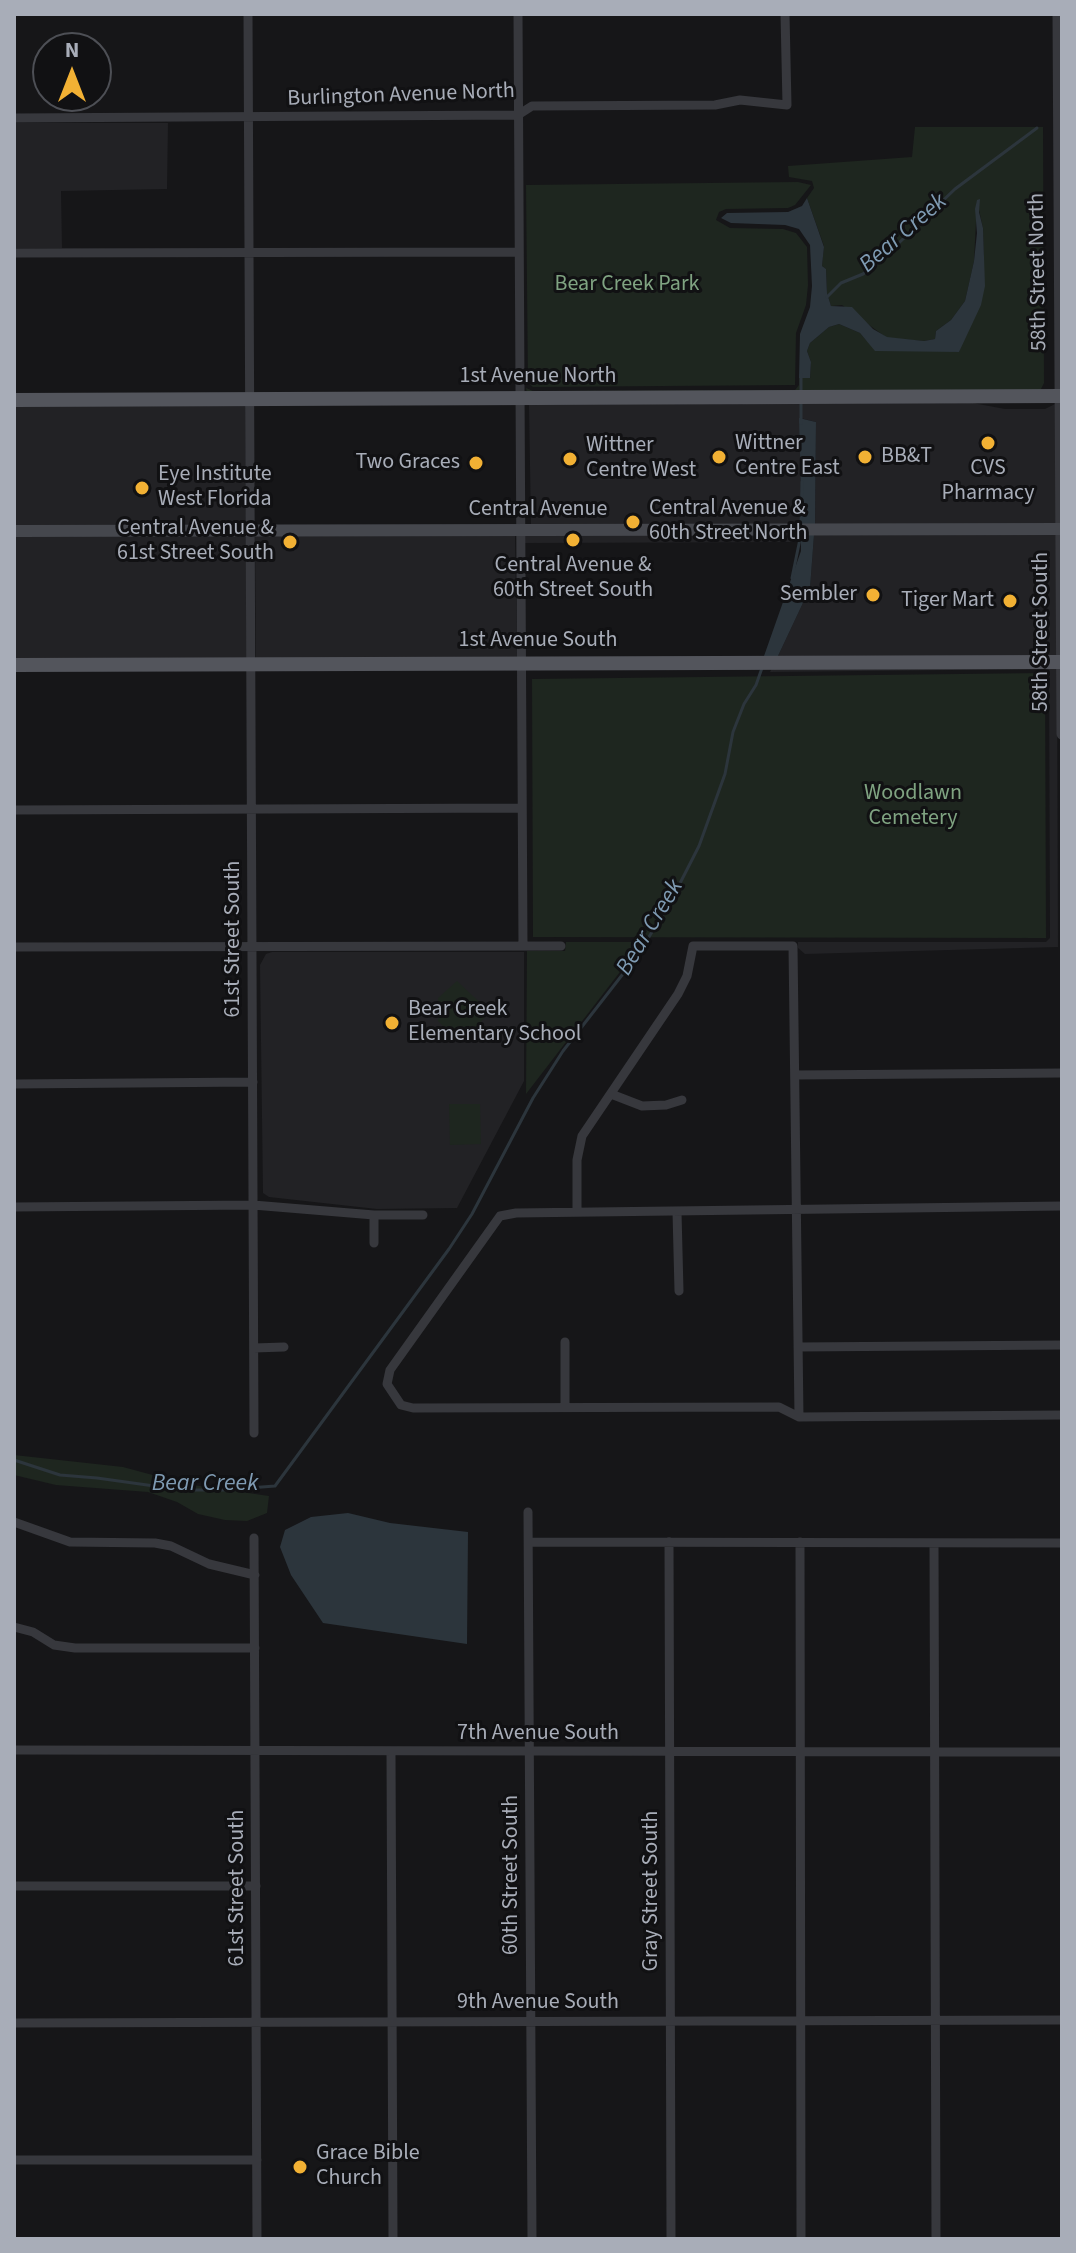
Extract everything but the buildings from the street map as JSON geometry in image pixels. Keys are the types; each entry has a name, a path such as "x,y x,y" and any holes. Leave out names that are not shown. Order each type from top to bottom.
{"main road":[{"name":"1st Avenue North","path":"14,400 1061,396"},
{"name":"Central Avenue","path":"14,531 1062,529"},
{"name":"1st Avenue South","path":"14,665 1062,662"}],"street":[{"name":"61st Street South","path":"248,14 254,1433"},
{"path":"518,14 523,945"},
{"name":"Burlington Avenue North","path":"14,118 518,115 532,106 715,105 740,100 787,105 785,14"},
{"name":"58th Street North","path":"1058,14 1062,529"},
{"path":"14,253 519,252"},
{"name":"58th Street South","path":"1062,529 1062,734"},
{"path":"14,810 522,808"},
{"path":"14,947 561,946"},
{"path":"577,1212 577,1160 582,1136 678,994 687,976 693,946 793,946 799,1417"},
{"path":"795,1075 1062,1073"},
{"path":"14,1084 253,1082"},
{"path":"611,1094 642,1106 666,1105 682,1100"},
{"path":"14,1207 253,1205 374,1215 423,1215"},
{"path":"1062,1206 795,1208 516,1213 500,1216 390,1370 387,1384 401,1405 413,1408 779,1407 799,1417 1062,1415"},
{"path":"677,1212 679,1291"},
{"path":"374,1215 374,1243"},
{"path":"565,1342 565,1407"},
{"path":"798,1347 1062,1345"},
{"path":"254,1348 284,1347"},
{"name":"60th Street South","path":"528,1512 532,2239"},
{"path":"14,1522 70,1542 171,1546 209,1564 255,1575"},
{"name":"61st Street South","path":"254,1538 257,2239"},
{"path":"529,1542 1062,1543"},
{"name":"Gray Street South","path":"669,1542 671,2239"},
{"path":"800,1542 801,2239"},
{"path":"934,1544 936,2239"},
{"path":"14,1627 33,1632 54,1645 75,1648 255,1648"},
{"name":"7th Avenue South","path":"14,1750 1062,1752"},
{"path":"391,1752 393,2239"},
{"path":"14,1886 256,1886"},
{"name":"9th Avenue South","path":"14,2023 1062,2020"},
{"path":"14,2160 257,2160"}],"shaded area":[{"path":"14,123 168,123 167,189 61,191 62,248 14,248"},
{"path":"807,198 824,247 822,266 826,269 831,306 852,307 873,329 887,337 924,341 935,339 936,331 951,320 965,301 974,261 977,233 975,209 980,199 985,286 981,305 959,352 875,351 860,333 839,324 829,327 810,343 807,351 811,362 810,378 799,378 800,334 810,307 812,286 810,245 799,229 785,225 731,223 721,218 727,213 788,212 802,206"},
{"path":"973,403 1005,409 1045,409 1055,404 1057,524 815,524 816,422 800,418 802,524 531,525 529,405"},
{"path":"245,404 246,525 14,526 14,406"},
{"path":"799,418 816,422 815,524 802,524"},
{"path":"1057,534 1057,656 778,656 810,588 814,535"},
{"path":"515,535 517,658 256,659 255,536"},
{"path":"524,535 801,535 801,542 525,543"},
{"path":"801,535 814,535 810,588 778,656 764,656 801,551"},
{"path":"246,536 247,659 14,659 14,537"},
{"path":"773,666 1057,667 1058,947 805,954 798,948 798,942 1046,942 1050,938 1049,673 1045,669 770,672"},
{"name":"Bear Creek Elementary School","path":"524,952 524,1081 457,1208 377,1209 269,1197 263,1193 260,965 266,954"},
{"path":"348,1513 390,1523 468,1532 467,1644 323,1623 291,1575 280,1547 285,1530 311,1517"}],"green space":[{"path":"915,127 1043,127 1044,383 1040,391 527,393 526,388 533,391 795,390 799,378 810,378 811,362 807,351 810,343 829,327 839,324 860,333 866,340 959,352 984,263 983,228 977,201 974,261 965,301 951,320 936,331 935,339 887,338 842,305 831,306 826,269 822,266 824,246 807,198 814,188 812,181 789,177 788,166 912,157"},
{"name":"Bear Creek Park","path":"798,182 811,185 795,205 788,208 726,209 719,212 716,220 730,228 783,229 796,233 807,247 808,285 806,305 796,333 795,385 533,387 528,383 526,185"},
{"name":"Woodlawn Cemetery","path":"1045,673 1046,938 533,937 532,679"},
{"path":"566,942 643,942 526,1094 527,951 565,951"},
{"path":"457,981 490,1012 460,1043 438,1021 438,998"},
{"path":"449,1104 480,1104 481,1144 450,1145"},
{"path":"14,1455 123,1467 186,1484 269,1496 267,1513 247,1521 225,1520 198,1514 177,1502 148,1492 56,1485 14,1475"}],"waterway":[{"name":"Bear Creek","path":"827,297 841,283 863,274 878,263 955,189 1037,128"},
{"name":"Bear Creek","path":"801,374 801,391"},
{"name":"Bear Creek","path":"801,402 801,423"},
{"name":"Bear Creek","path":"801,527 802,482"},
{"name":"Bear Creek","path":"792,578 801,534"},
{"name":"Bear Creek","path":"14,1460 60,1475 183,1490 275,1486 449,1249 472,1214 533,1098 563,1051 640,952 674,895 699,846 725,774 733,732 762,668"}],"place":[{"name":"CVS Pharmacy","path":"988,443"},
{"name":"Wittner Centre East","path":"719,457"},
{"name":"BB&T","path":"865,457"},
{"name":"Wittner Centre West","path":"570,459"},
{"name":"Two Graces","path":"476,463"},
{"name":"Eye Institute West Florida","path":"142,488"},
{"name":"Central Avenue & 60th Street North","path":"633,522"},
{"name":"Central Avenue & 60th Street South","path":"573,540"},
{"name":"Central Avenue & 61st Street South","path":"290,542"},
{"name":"Sembler","path":"873,595"},
{"name":"Tiger Mart","path":"1010,601"},
{"name":"Bear Creek Elementary School","path":"392,1023"},
{"name":"Grace Bible Church","path":"300,2167"}]}
